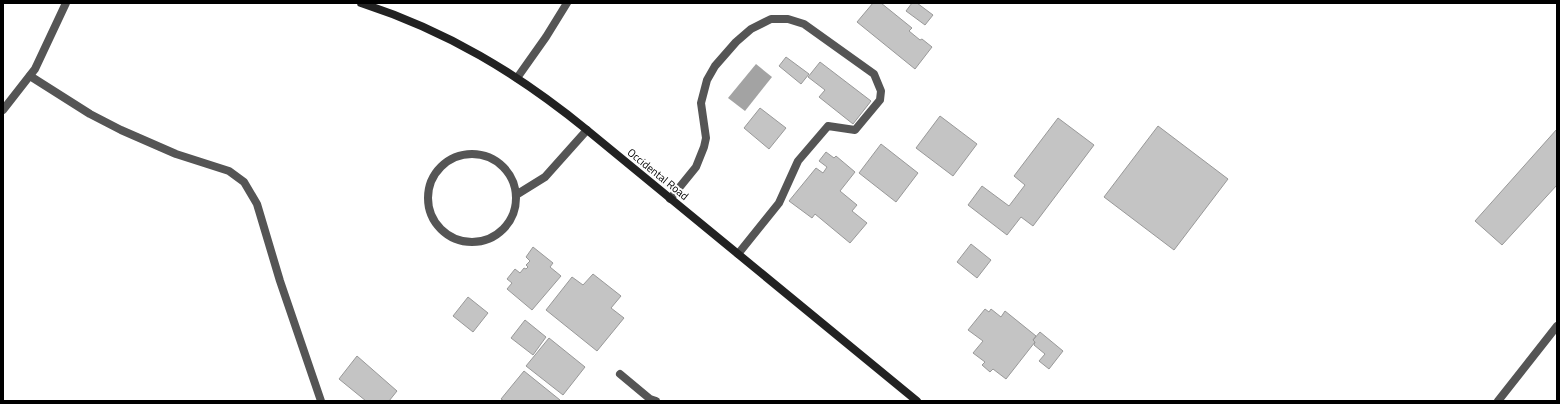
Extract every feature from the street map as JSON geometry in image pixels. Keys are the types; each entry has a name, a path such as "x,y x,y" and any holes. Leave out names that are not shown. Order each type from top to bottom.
{"street":[{"path":"3,110 35,69 66,3"},
{"name":"Occidental Road","path":"361,3 428,28 484,57 517,78 587,130 917,401"},
{"path":"517,78 546,37 567,3"},
{"path":"670,199 696,167 704,147 706,138 701,103 707,80 715,66 736,42 751,29 771,20 788,19 804,24 874,74 881,91 880,100 855,130 828,126 798,161 779,203 738,254"},
{"path":"30,76 90,114 120,130 176,154 229,171 244,182 257,204 280,281 321,401"},
{"path":"516,195 545,177 587,130"},
{"path":"464,154 478,154 492,158 504,167 512,179 516,195 516,207 510,220 501,232 488,239 474,242 460,240 447,234 433,217 430,210 428,196 432,181 439,169 450,160 464,154"},
{"path":"1498,401 1557,326"},
{"path":"620,374 650,399 656,401"}],"shaded area":[{"path":"756,64 772,77 745,111 728,98"}],"building":[{"path":"873,3 881,3 912,28 909,31 932,47 915,69 857,22"},
{"path":"912,3 917,3 933,15 925,25 906,11"},
{"path":"786,57 809,74 801,84 779,66"},
{"path":"820,62 871,101 853,124 819,97 825,90 808,77"},
{"path":"760,108 786,128 769,149 744,128"},
{"path":"940,116 977,144 953,176 916,148"},
{"path":"1058,118 1094,145 1033,226 1021,217 1007,235 968,205 982,186 1009,206 1025,185 1014,176"},
{"path":"1158,126 1228,179 1174,250 1104,197"},
{"path":"1557,129 1557,185 1502,245 1475,221"},
{"path":"881,144 918,173 896,202 859,173"},
{"path":"826,152 834,158 836,156 855,172 840,191 857,205 852,211 867,223 850,243 815,214 812,218 789,201 816,168 823,173 827,167 819,161"},
{"path":"971,244 991,260 977,278 957,262"},
{"path":"533,247 553,263 550,267 561,276 532,310 507,289 512,283 507,279 515,269 520,273 524,268 526,269 528,267 526,265 530,261 526,257"},
{"path":"593,274 621,296 611,308 624,318 597,351 546,310 572,277 583,285"},
{"path":"468,297 488,313 473,332 453,316"},
{"path":"985,309 989,312 991,309 1001,317 1005,311 1036,336 1033,340 1035,342 1006,379 993,369 990,372 982,365 985,362 973,353 983,341 968,330"},
{"path":"525,320 546,337 533,355 511,338"},
{"path":"1040,332 1063,351 1049,369 1039,361 1045,354 1034,345 1035,342 1033,340"},
{"path":"549,338 585,367 563,395 526,366"},
{"path":"357,356 397,391 389,401 366,401 339,379"},
{"path":"524,371 560,401 504,401 501,399"}]}
